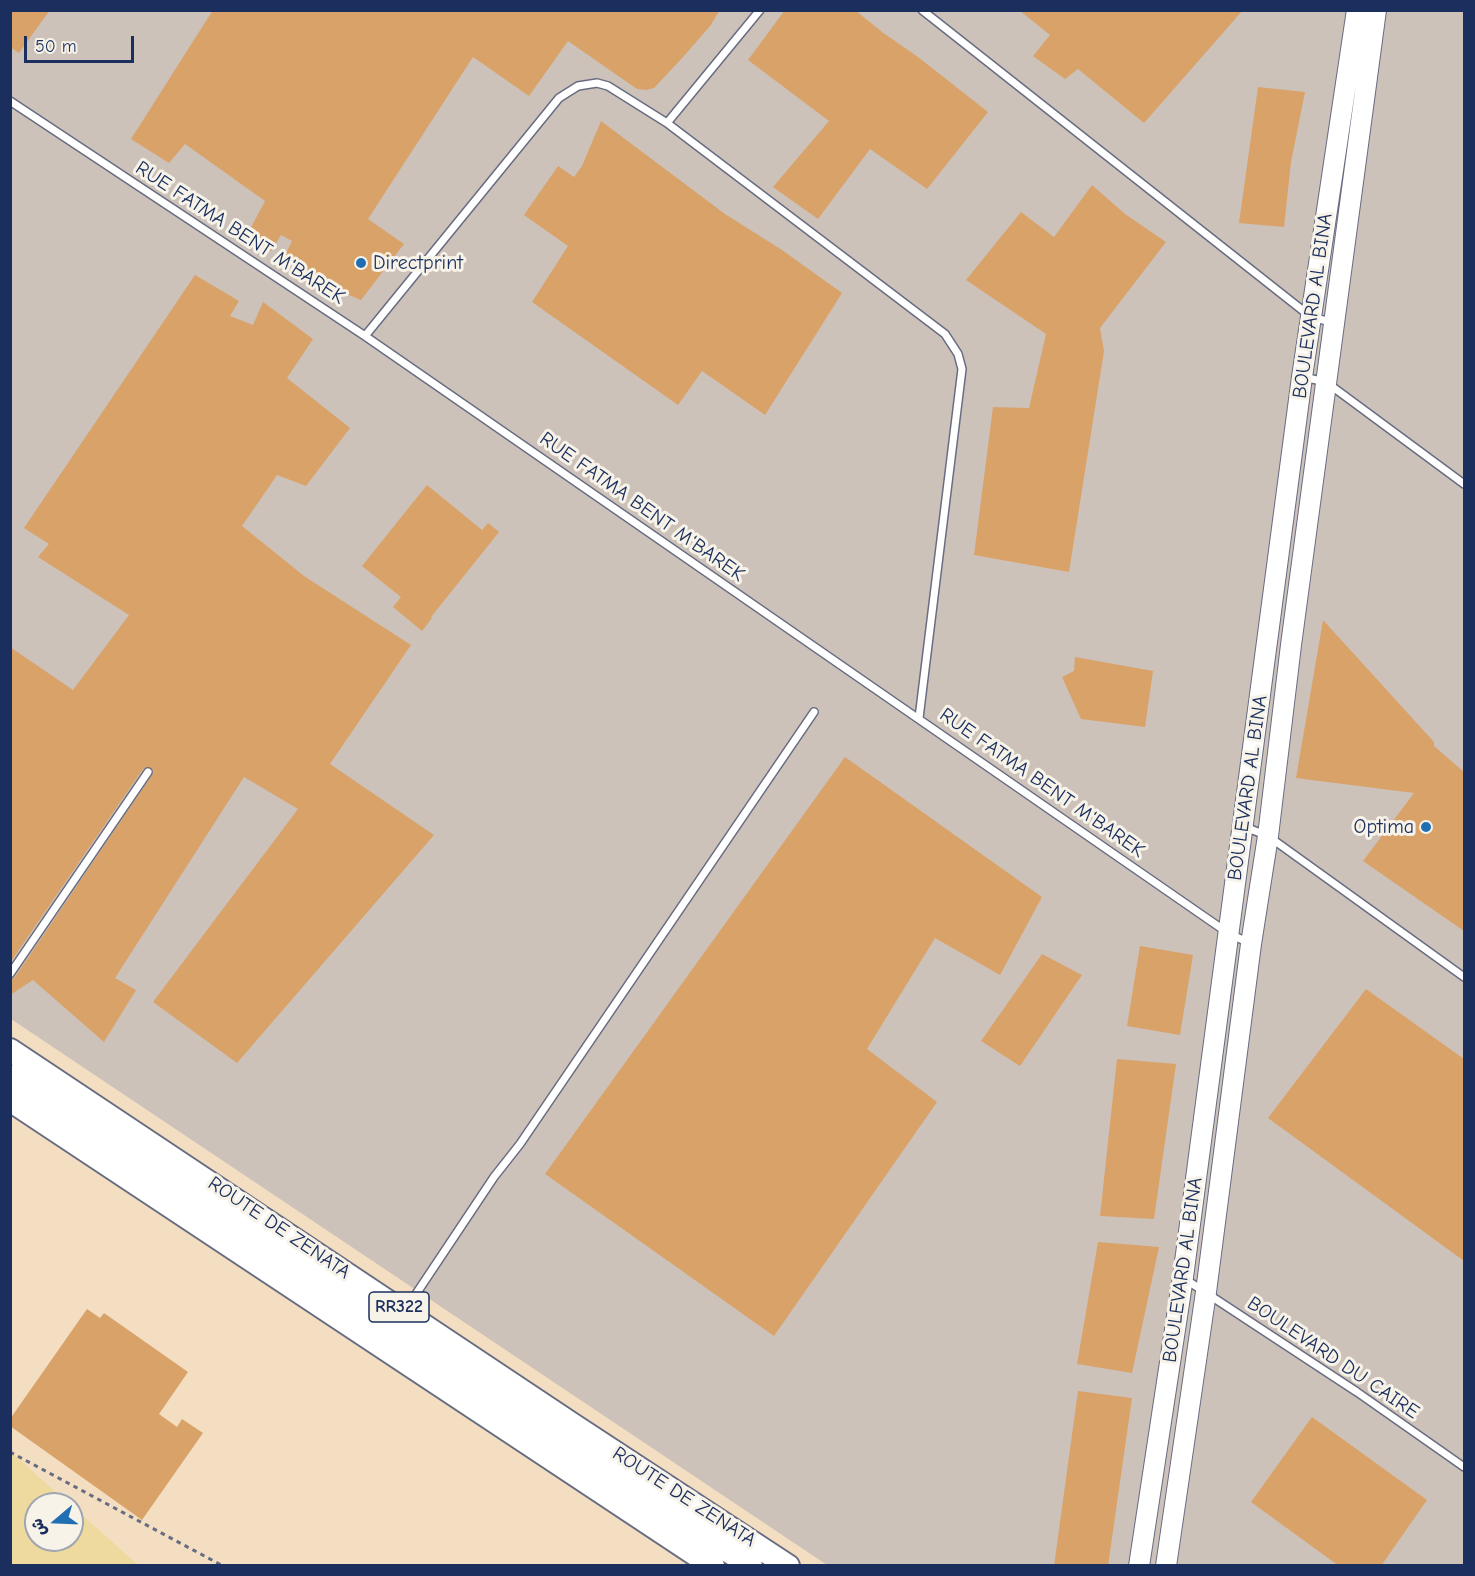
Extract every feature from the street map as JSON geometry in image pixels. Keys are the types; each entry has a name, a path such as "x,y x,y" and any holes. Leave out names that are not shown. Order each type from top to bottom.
{"main road":[{"name":"BOULEVARD AL BINA","path":"1139,1566 1183,1277 1302,377 1357,10"},
{"name":"BOULEVARD AL BINA","path":"1166,1566 1206,1293 1251,944 1268,836 1333,322 1376,10"},
{"name":"ROUTE DE ZENATA","path":"10,1050 788,1566"},
{"name":"ROUTE DE ZENATA","path":"10,1061 773,1566"},
{"name":"ROUTE DE ZENATA","path":"10,1076 751,1566"},
{"name":"ROUTE DE ZENATA","path":"10,1100 713,1566"}],"lane":[{"path":"667,123 760,10"},
{"path":"922,10 1311,317 1333,322"},
{"path":"365,336 559,98 578,86 597,83 608,86 667,123 945,334 958,354 962,369 961,379 919,718"},
{"name":"RUE FATMA BENT M'BAREK","path":"10,101 365,336 1228,933 1251,944"},
{"path":"1302,377 1326,382 1464,484"},
{"path":"405,1311 494,1177 520,1144 814,712"},
{"path":"10,974 148,772"},
{"path":"1242,827 1268,836 1464,977"},
{"name":"BOULEVARD DU CAIRE","path":"1183,1277 1464,1467"}],"path":[{"path":"10,1452 223,1566"}],"shaded area":[{"path":"10,11 1464,11 1464,1565 827,1565 11,1019"}],"sand":[{"path":"10,1451 56,1492 24,1492 24,1552 84,1552 84,1517 138,1565 11,1565"}],"building":[{"path":"10,10 50,10 19,53 10,47"},
{"path":"213,10 720,10 710,26 683,57 654,88 646,90 637,89 568,41 529,96 473,57 368,219 404,244 361,300 318,282 283,259 292,241 281,235 271,251 247,235 265,201 185,144 169,163 131,139"},
{"path":"785,10 855,10 988,112 927,189 870,149 818,219 773,187 829,121 748,60"},
{"path":"1019,10 1243,10 1144,123 1078,69 1065,79 1033,56 1050,35"},
{"path":"1258,87 1305,92 1291,162 1284,227 1239,223"},
{"path":"601,121 725,214 782,250 842,293 765,415 702,371 678,405 532,302 568,246 524,215 558,166 574,177 582,166"},
{"path":"1092,185 1125,214 1166,242 1100,328 1104,351 1069,572 974,555 993,407 1029,408 1046,334 966,280 1021,212 1054,237"},
{"path":"195,275 239,301 230,316 253,325 263,302 313,339 287,378 350,428 306,486 277,475 242,526 304,576 411,645 330,764 434,835 237,1063 153,1002 298,809 244,777 115,978 136,990 104,1042 33,980 10,995 10,980 15,977 154,772 149,767 143,769 10,963 10,647 73,690 129,615 38,557 49,544 24,528"},
{"path":"427,485 482,530 488,523 499,532 422,631 393,607 401,597 362,566"},
{"path":"1323,620 1434,742 1434,746 1464,772 1464,931 1363,861 1414,793 1296,778"},
{"path":"1075,657 1153,671 1145,727 1081,719 1062,677 1074,671"},
{"path":"845,757 1042,897 1000,975 935,938 867,1049 937,1102 774,1336 545,1174"},
{"path":"1140,946 1193,955 1180,1035 1127,1026"},
{"path":"1042,954 1082,975 1020,1066 981,1041"},
{"path":"1366,989 1464,1059 1464,1261 1268,1118"},
{"path":"1117,1059 1176,1064 1154,1219 1100,1216"},
{"path":"1098,1242 1159,1247 1132,1373 1077,1364"},
{"path":"87,1309 100,1318 104,1313 188,1372 159,1414 177,1427 182,1419 203,1433 142,1520 10,1426 10,1419"},
{"path":"1078,1391 1132,1398 1108,1566 1054,1566"},
{"path":"1312,1417 1427,1500 1381,1566 1339,1566 1251,1502"}],"place":[{"name":"Directprint","path":"361,263"},
{"name":"Optima","path":"1426,827"}]}
